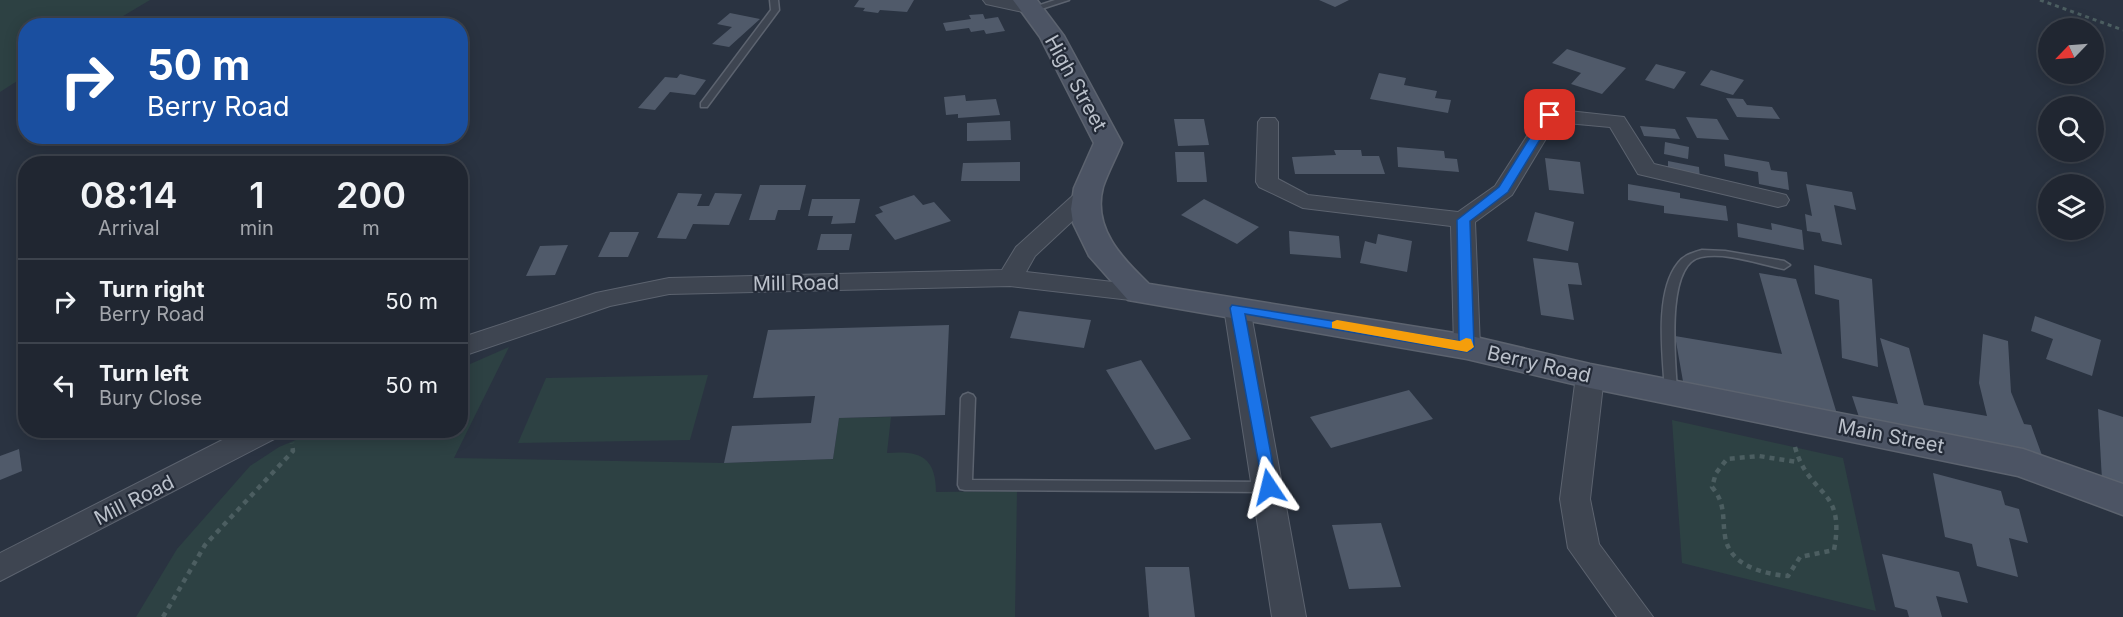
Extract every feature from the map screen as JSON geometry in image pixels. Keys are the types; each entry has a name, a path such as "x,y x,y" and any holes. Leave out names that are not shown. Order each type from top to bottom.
{"main road":[{"name":"High Street","path":"1029,5 1052,36 1108,142 1087,195 1089,231 1109,262 1139,293"},
{"name":"Berry Road","path":"1139,293 1467,347 1590,376 1663,390"},
{"name":"Main Street","path":"1663,390 2023,463 2123,500"}],"street":[{"path":"992,0 1029,5"},
{"path":"1268,122 1267,182 1303,201 1464,220 1504,190 1550,115 1617,121 1646,169 1778,200"},
{"path":"1010,278 1025,252 1087,195"},
{"path":"1464,220 1467,347"},
{"name":"Mill Road","path":"468,345 605,299 669,286 1010,278 1139,293"},
{"path":"1237,308 1269,487 1289,617"},
{"path":"1590,376 1575,499 1584,548 1636,617"},
{"name":"Mill Road","path":"0,568 276,438"}],"lane":[{"path":"704,105 775,10 774,0"},
{"path":"1029,5 1065,0"},
{"path":"1663,390 1667,315 1683,265 1693,256 1712,253 1784,265"},
{"path":"968,398 965,485 1269,487"}],"path":[{"path":"2040,0 2123,30"},
{"path":"1791,416 1797,462 1838,508 1840,530 1834,550 1800,557 1788,576 1766,575 1732,553 1725,542 1726,518 1720,495 1712,487 1716,473 1727,459 1759,456 1797,462"},
{"path":"163,617 205,545 293,451 282,438"}],"green space":[{"path":"0,0 150,0 120,18 18,18 18,80 0,92"},
{"path":"509,347 468,430 468,365"},
{"path":"708,375 690,440 518,443 546,378"},
{"path":"891,417 887,453 909,453 924,458 933,471 936,492 1017,491 1015,617 136,617 177,549 250,466 279,447 300,438 464,438 454,458 724,463 833,459 839,418"},
{"path":"1672,420 1843,458 1876,611 1682,563"}],"building":[{"path":"859,0 914,0 907,12 880,10 878,13 854,7"},
{"path":"1319,0 1349,0 1335,7"},
{"path":"730,13 760,19 729,47 712,44 732,27 717,24"},
{"path":"983,14 985,19 998,17 1005,31 986,34 984,30 971,32 969,28 946,31 943,23 971,19 969,15"},
{"path":"1567,49 1626,68 1602,94 1571,84 1581,73 1552,63"},
{"path":"1656,64 1686,72 1674,89 1645,80"},
{"path":"1711,70 1744,80 1733,95 1700,85"},
{"path":"1379,73 1406,78 1404,85 1437,91 1435,98 1451,100 1448,113 1370,99"},
{"path":"680,74 706,80 695,95 670,92 655,110 638,108 665,77 677,78"},
{"path":"965,95 966,101 996,99 1000,115 958,118 958,114 946,115 944,97"},
{"path":"1726,98 1743,99 1747,105 1772,107 1780,119 1737,117"},
{"path":"1686,117 1717,119 1729,140 1697,138"},
{"path":"1174,119 1204,119 1209,145 1178,146"},
{"path":"1010,121 1011,140 967,141 967,123"},
{"path":"1640,126 1675,129 1680,139 1644,136"},
{"path":"1665,142 1689,147 1688,159 1664,154"},
{"path":"1397,147 1444,151 1445,158 1457,159 1459,172 1398,167"},
{"path":"1334,150 1361,150 1362,156 1379,156 1385,174 1295,174 1292,157 1336,155"},
{"path":"1175,152 1204,152 1207,182 1177,182"},
{"path":"1724,154 1769,162 1771,170 1787,172 1789,190 1759,184 1758,172 1725,166"},
{"path":"1545,158 1580,162 1584,194 1549,190"},
{"path":"1668,161 1699,167 1700,179 1668,173"},
{"path":"1020,162 1020,181 961,181 963,163"},
{"path":"1628,184 1680,193 1680,198 1726,206 1728,221 1664,213 1664,206 1628,200"},
{"path":"1806,184 1852,192 1856,210 1834,205 1842,245 1822,241 1820,233 1807,231 1805,214 1812,216"},
{"path":"760,185 806,185 800,210 778,210 775,220 749,220"},
{"path":"678,193 702,194 697,206 709,206 715,193 742,194 729,225 693,224 686,239 657,238"},
{"path":"914,195 923,205 934,202 951,221 895,240 875,215 883,212 879,207"},
{"path":"812,199 860,199 855,223 831,224 833,216 808,216"},
{"path":"1204,199 1259,227 1237,244 1181,215"},
{"path":"1535,212 1574,222 1568,251 1527,241"},
{"path":"1737,223 1772,230 1771,223 1802,230 1804,250 1738,237"},
{"path":"1289,231 1339,236 1341,258 1290,254"},
{"path":"610,232 639,232 628,257 598,257"},
{"path":"821,234 852,234 849,250 817,250"},
{"path":"1378,234 1412,241 1407,272 1360,263 1365,241 1376,244"},
{"path":"568,245 555,275 526,276 540,246"},
{"path":"1533,258 1578,263 1582,285 1568,284 1574,320 1541,315"},
{"path":"1814,265 1872,279 1878,367 1842,358 1839,300 1815,294"},
{"path":"1759,273 1796,279 1837,414 1684,387 1675,336 1782,354"},
{"path":"1019,311 1091,320 1084,348 1010,338"},
{"path":"2035,316 2101,340 2092,376 2046,359 2053,339 2031,331"},
{"path":"949,325 945,415 839,418 833,459 724,463 732,426 811,423 815,396 753,398 768,330"},
{"path":"1983,334 2008,341 2011,392 2024,424 2031,425 2043,458 1860,420 1852,396 1898,404 1880,338 1909,348 1924,405 1987,416 1979,383"},
{"path":"1141,360 1191,439 1155,450 1106,370"},
{"path":"1409,390 1433,419 1331,448 1310,417"},
{"path":"2098,409 2123,417 2123,487 2102,480"},
{"path":"19,449 22,471 0,480 0,456"},
{"path":"1933,473 2001,491 2005,505 2019,509 2028,543 2009,538 2018,577 1977,566 1972,544 1945,537"},
{"path":"1381,523 1401,587 1349,589 1332,525"},
{"path":"1882,554 1959,572 1968,603 1936,596 1942,617 1909,617 1907,610 1895,607"},
{"path":"1145,567 1189,567 1195,617 1149,617"}],"slow traffic":[{"path":"1337,325 1467,347 1466,342"}],"route":[{"path":"1269,487 1237,308 1467,347 1464,220 1504,190 1550,115"}]}
